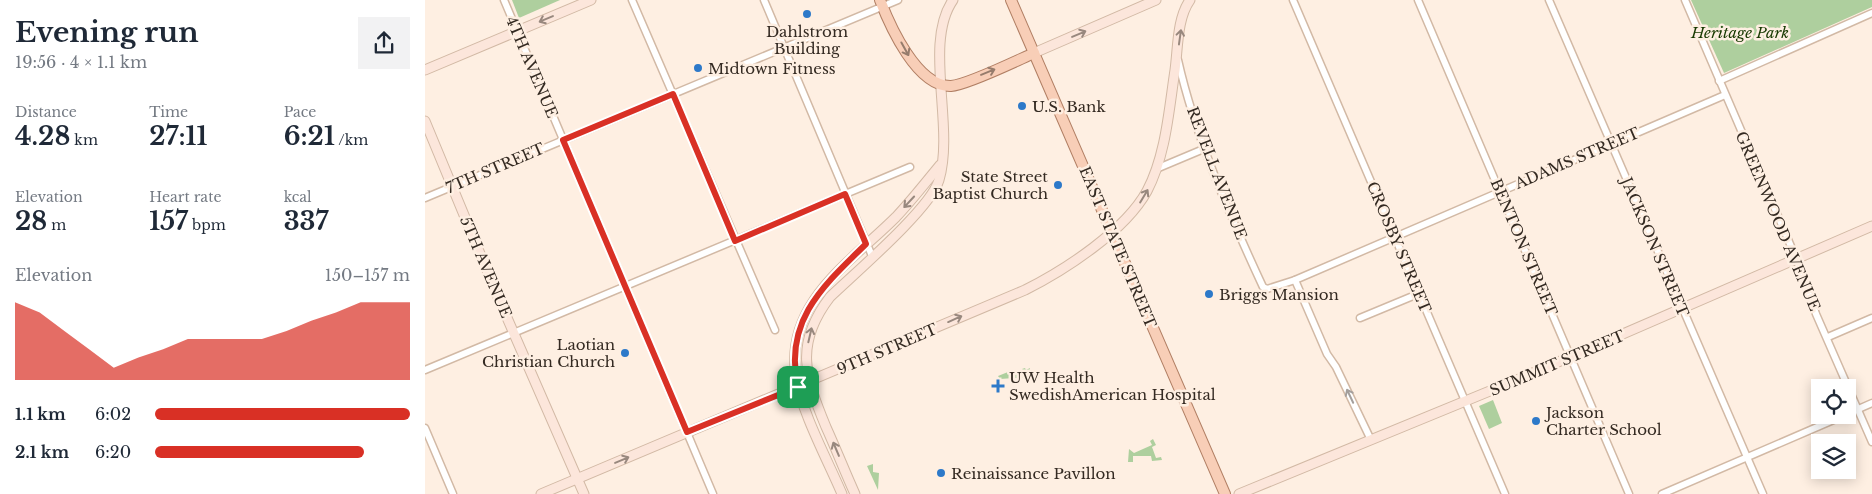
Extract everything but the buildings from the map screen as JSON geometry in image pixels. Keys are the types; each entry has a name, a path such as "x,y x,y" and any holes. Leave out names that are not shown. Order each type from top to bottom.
{"main road":[{"path":"425,70 591,0"},
{"path":"855,494 808,383 807,351 811,328 819,312 830,297 927,201 939,179 945,132 940,48 942,27 953,0"},
{"name":"EAST STATE STREET","path":"1011,0 1225,494"},
{"path":"881,3 906,52 918,69 942,85 957,85 1156,0"},
{"name":"9TH STREET","path":"541,494 808,383 1053,276 1112,232 1133,213 1147,190 1156,169 1168,120 1182,19 1191,0"},
{"name":"5TH AVENUE","path":"425,121 513,333 584,494"},
{"path":"842,494 798,387 795,361 798,331 817,294 912,199 940,165"},
{"name":"SUMMIT STREET","path":"1239,494 1571,357 1872,226"}],"street":[{"name":"4TH AVENUE","path":"504,0 713,494"},
{"path":"632,0 775,330"},
{"path":"764,0 871,256"},
{"name":"7TH STREET","path":"425,198 783,48 881,3 898,0"},
{"name":"CROSBY STREET","path":"1293,0 1505,494"},
{"name":"BENTON STREET","path":"1418,0 1629,494"},
{"name":"JACKSON STREET","path":"1549,0 1763,494"},
{"name":"GREENWOOD AVENUE","path":"1685,0 1796,258 1817,314 1872,442"},
{"path":"1719,81 1872,13"},
{"name":"REVELL AVENUE","path":"1177,56 1183,83 1206,148 1263,287"},
{"name":"ADAMS STREET","path":"1263,287 1271,289 1295,280 1725,95"},
{"path":"1156,169 1206,148"},
{"path":"425,370 911,167"},
{"path":"1295,280 1327,354 1336,367 1371,440"},
{"path":"1360,318 1413,296 1418,291"},
{"path":"1828,337 1872,318"},
{"path":"1858,409 1872,403"},
{"path":"1662,494 1822,424"},
{"path":"425,428 453,494"}],"green space":[{"path":"512,0 560,0 519,18"},
{"name":"Heritage Park","path":"1691,0 1872,0 1872,7 1724,73"},
{"path":"1025,368 1026,370 1030,368 1029,377 1000,379 998,376 1008,372 1012,376 1023,372 1022,369"},
{"path":"1493,400 1502,423 1489,429 1479,406"},
{"path":"1153,439 1156,445 1152,447 1156,458 1161,457 1162,460 1152,461 1151,456 1133,456 1133,462 1128,462 1129,449 1134,453 1152,445 1150,441"},
{"path":"873,464 873,472 879,473 878,490 867,466"}],"place":[{"name":"Dahlstrom Building","path":"807,14"},
{"name":"Midtown Fitness","path":"698,68"},
{"name":"U.S. Bank","path":"1022,106"},
{"name":"State Street Baptist Church","path":"1058,185"},
{"name":"Briggs Mansion","path":"1209,294"},
{"name":"Laotian Christian Church","path":"625,353"},
{"name":"UW Health SwedishAmerican Hospital","path":"998,386"},
{"name":"Jackson Charter School","path":"1536,421"},
{"name":"Reinaissance Pavillon","path":"941,473"}],"route":[{"path":"673,94 735,241 845,194 866,244 827,282 817,294 802,320 798,331 795,361 798,387 687,432 563,140 673,94"}]}
